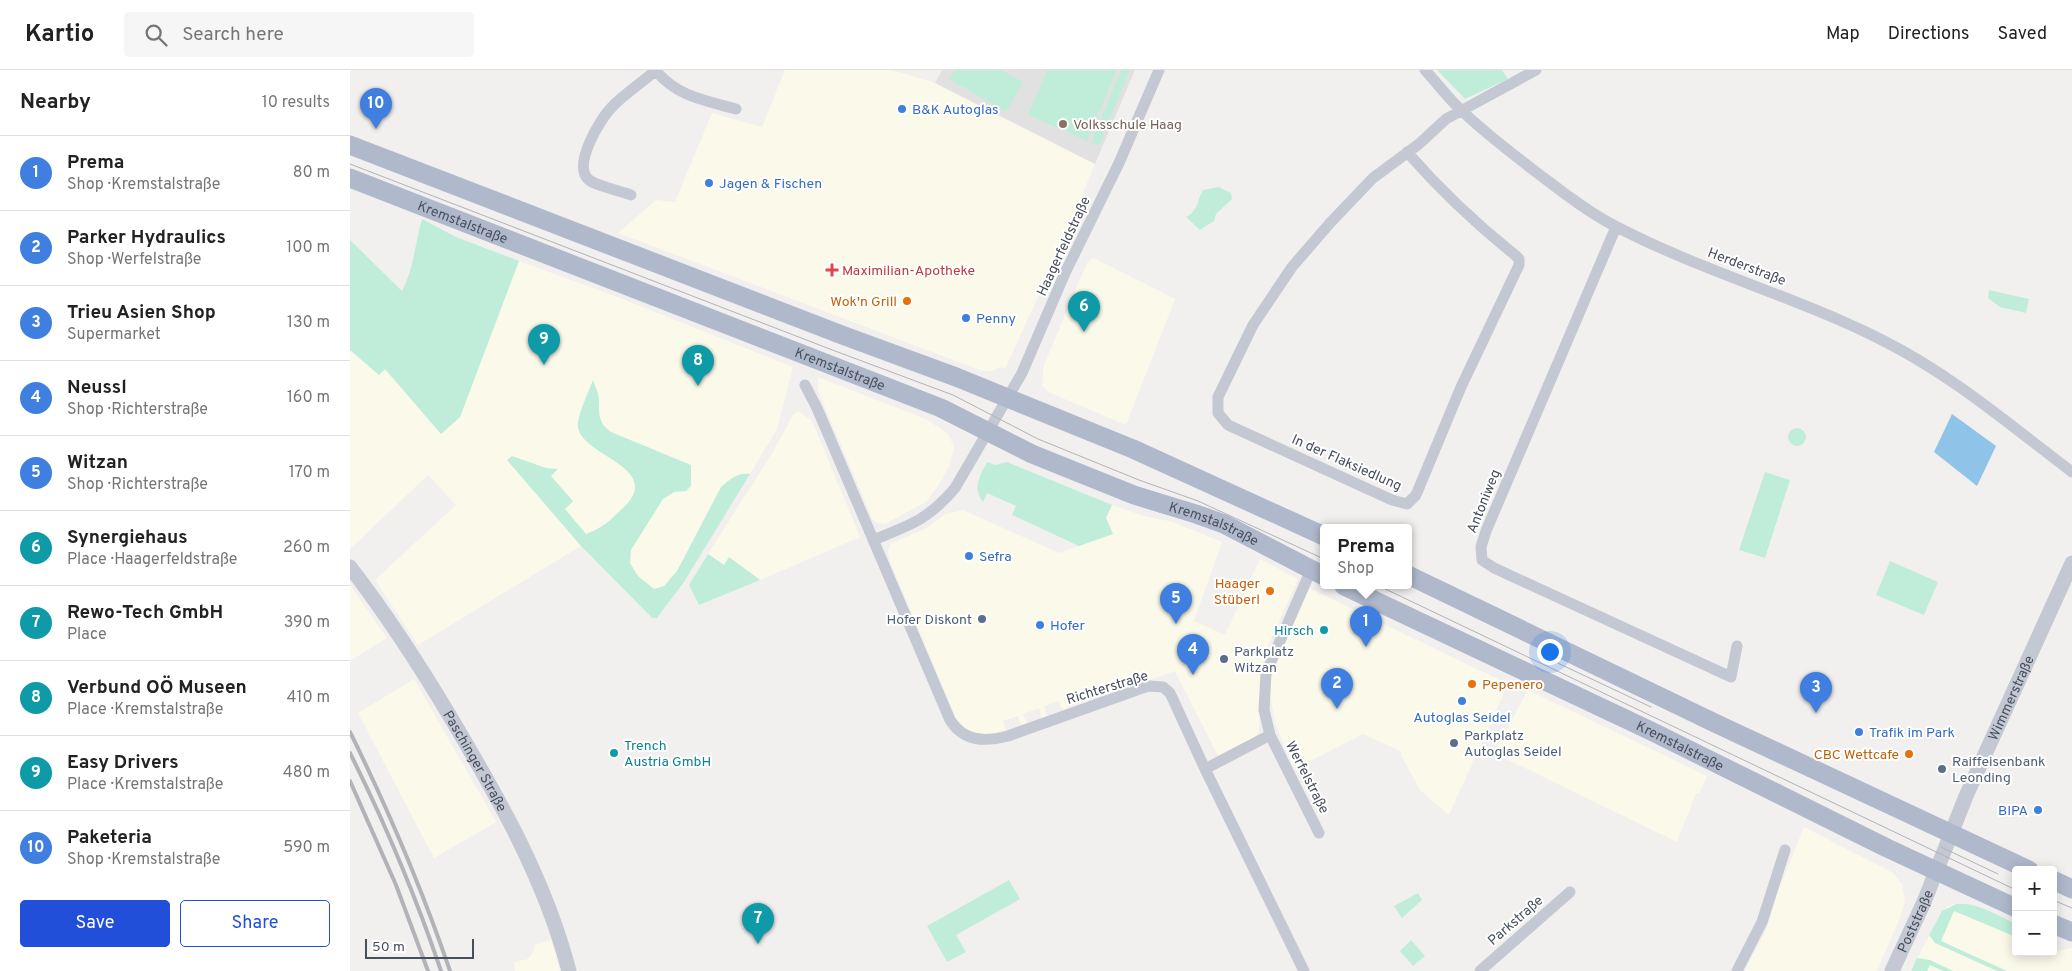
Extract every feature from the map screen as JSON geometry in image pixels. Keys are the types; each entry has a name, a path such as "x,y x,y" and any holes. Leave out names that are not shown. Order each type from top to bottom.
{"main road":[{"path":"350,145 1008,398 1133,448 1320,534"},
{"name":"Kremstalstraße","path":"350,178 932,404 1032,454 1134,495 1224,524 1317,573"},
{"path":"1412,577 2020,866"},
{"name":"Kremstalstraße","path":"1350,589 1651,731 1936,871 2012,906"},
{"path":"2057,882 2072,889"},
{"path":"2057,926 2072,932"}],"street":[{"path":"631,195 589,180 584,173 584,161 595,133 612,107 656,70 672,88 685,94 736,109"},
{"name":"Haagerfeldstraße","path":"988,432 1022,373 1065,273 1119,163 1159,70"},
{"name":"Herderstraße","path":"1425,70 1461,110 1560,190 1616,227 1658,248 1790,299 1884,340 1930,366 1983,402 2072,472"},
{"name":"In der Flaksiedlung","path":"1407,152 1429,178 1460,208 1519,259 1520,265 1464,381 1416,495 1407,504 1392,500 1228,425 1218,413 1218,397 1253,324 1292,267 1330,222 1373,178 1446,119 1536,70"},
{"name":"Antoniweg","path":"1616,227 1486,531 1481,547 1482,560 1494,568 1732,677 1737,646"},
{"name":"Richterstraße","path":"806,385 955,728 962,734 977,740 1001,738 1148,686 1163,687 1170,693 1304,971"},
{"path":"873,540 925,518 944,502 956,488 988,432"},
{"name":"Wimmerstraße","path":"1936,871 1970,787 2072,563"},
{"name":"Paschinger Straße","path":"350,567 418,664 499,801 541,885 569,971"},
{"name":"Werfelstraße","path":"1317,573 1266,673 1264,710 1270,735 1319,833"},
{"name":"Werfelstraße","path":"1205,769 1270,735"},
{"path":"1737,971 1762,922 1785,850"},
{"name":"Poststraße","path":"1892,971 1936,871"},
{"name":"Parkstraße","path":"1480,971 1570,892"}],"shaded area":[{"path":"785,70 892,70 935,83 1095,164 1058,253 1005,369 1001,367 992,371 982,371 618,233 656,200 675,202 712,113 762,127"},
{"name":"Volksschule Haag","path":"942,70 1135,70 1095,164 935,83"},
{"path":"1093,258 1175,299 1126,425 1048,392 1042,385 1044,365 1087,263"},
{"path":"519,261 615,296 793,367 777,429 684,582 657,618 652,618 581,546 418,645 375,580 456,505 428,475 350,549 350,350 379,374 385,369 441,434 460,417"},
{"path":"818,377 928,420 948,434 954,447 949,466 940,483 926,502 885,524 873,520 818,391"},
{"path":"798,411 811,420 815,428 860,537 760,580 730,558 724,565 708,554 773,452 793,415"},
{"path":"1112,505 1144,516 1173,522 1222,542 1194,621 1225,635 1260,559 1298,579 1268,646 1261,669 1259,732 1256,736 1218,756 1175,671 1104,696 1100,687 1085,692 1088,701 1083,703 1080,694 1065,699 1068,708 1062,710 1059,701 1044,706 1047,716 1042,718 1039,708 1023,714 1027,723 1021,725 1018,716 1003,721 1006,730 987,734 976,733 966,729 957,720 889,559 888,551 891,543 925,529 946,514 963,510 1059,553 1112,534 1106,518"},
{"path":"350,585 387,638 350,661"},
{"path":"1309,588 1508,684 1449,815 1420,790 1401,755 1402,752 1363,734 1294,769 1275,723 1269,689 1270,678"},
{"path":"414,679 496,822 434,858 358,713"},
{"path":"1528,690 1707,776 1699,794 1696,793 1677,842 1494,753"},
{"path":"1804,827 1893,873 1902,884 1905,901 1901,915 1877,971 1744,971 1766,931 1779,889"},
{"path":"1965,904 1979,907 2012,922 2012,956 2057,956 2057,951 2072,948 2072,971 1911,971 1940,914 1948,906"},
{"path":"551,940 560,971 515,971 514,962 528,959 534,951 534,945"}],"green space":[{"path":"955,70 1002,70 1023,82 1006,112 949,79"},
{"path":"1047,70 1117,70 1087,141 1028,115"},
{"path":"1121,70 1130,70 1099,146 1091,143"},
{"path":"1437,70 1502,70 1508,79 1465,99"},
{"path":"1219,187 1231,193 1232,199 1216,214 1214,221 1200,230 1186,217 1196,208 1203,190"},
{"path":"422,219 456,237 519,261 460,417 441,434 385,369 379,375 350,350 350,240 402,291 412,264"},
{"path":"1989,290 2029,299 2026,313 2000,307 1988,298"},
{"path":"593,380 599,398 601,422 607,429 691,465 691,486 686,491 674,492 663,499 631,550 630,563 638,576 654,589 664,586 677,571 721,487 738,475 750,474 684,582 657,618 652,618 581,546 507,460 512,456 546,468 558,469 551,476 573,501 565,509 586,534 602,526 623,508 633,494 635,483 629,473 583,438 578,428 581,411"},
{"path":"1793,428 1801,428 1806,433 1804,444 1793,446 1788,441 1788,433"},
{"path":"987,462 995,465 1007,462 1112,505 1106,518 1113,534 1079,546 1012,515 1016,506 987,493 983,502 978,492 978,482"},
{"path":"1765,472 1790,480 1765,558 1739,550"},
{"path":"708,554 724,565 729,557 760,580 699,605 689,585"},
{"path":"1890,561 1938,582 1924,615 1876,595"},
{"path":"1009,880 1020,899 956,935 966,952 947,962 927,926"},
{"path":"1418,893 1422,900 1402,918 1394,906"},
{"path":"1956,904 1972,905 2012,922 2012,935 1954,911 1941,941 2007,971 1997,971 1935,943 1929,935 1942,911"},
{"path":"1411,940 1425,956 1413,966 1400,951"},
{"path":"1917,958 1930,960 1953,971 1943,971 1930,965 1927,971 1911,971"}],"water":[{"path":"1952,414 1996,446 1977,486 1934,452"}],"tram line":[{"path":"350,164 953,395 1038,439 1139,480 1198,501 1320,557"},
{"path":"1385,589 2012,888"},
{"path":"1547,658 1651,707"},
{"path":"1941,847 1998,874"},
{"path":"2057,902 2072,908"}],"railway":[{"path":"350,732 404,850 450,971"},
{"path":"350,753 399,860 441,971"},
{"path":"350,781 396,885 428,971"}],"place":[{"name":"B&K Autoglas","path":"902,109"},
{"name":"Volksschule Haag","path":"1063,124"},
{"name":"Paketeria","path":"376,129"},
{"name":"Jagen & Fischen","path":"709,183"},
{"name":"Maximilian-Apotheke","path":"832,270"},
{"name":"Wok'n Grill","path":"907,301"},
{"name":"Penny","path":"966,318"},
{"name":"Synergiehaus","path":"1084,332"},
{"name":"Easy Drivers","path":"544,365"},
{"name":"Verbund OÖ Museen","path":"698,386"},
{"name":"Sefra","path":"969,556"},
{"name":"Haager Stüberl","path":"1270,591"},
{"name":"Hofer Diskont","path":"982,619"},
{"name":"Witzan","path":"1176,624"},
{"name":"Hofer","path":"1040,625"},
{"name":"Hirsch","path":"1324,630"},
{"name":"Prema","path":"1366,647"},
{"name":"Parkplatz Witzan","path":"1224,659"},
{"name":"Neussl","path":"1193,675"},
{"name":"Pepenero","path":"1472,684"},
{"name":"Autoglas Seidel","path":"1462,701"},
{"name":"Parker Hydraulics","path":"1337,709"},
{"name":"Trieu Asien Shop","path":"1816,713"},
{"name":"Trafik im Park","path":"1859,732"},
{"name":"Parkplatz Autoglas Seidel","path":"1454,743"},
{"name":"Trench Austria GmbH","path":"614,753"},
{"name":"CBC Wettcafe","path":"1909,754"},
{"name":"Raiffeisenbank Leonding","path":"1942,769"},
{"name":"BIPA","path":"2038,810"},
{"name":"Rewo-Tech GmbH","path":"758,944"}]}
